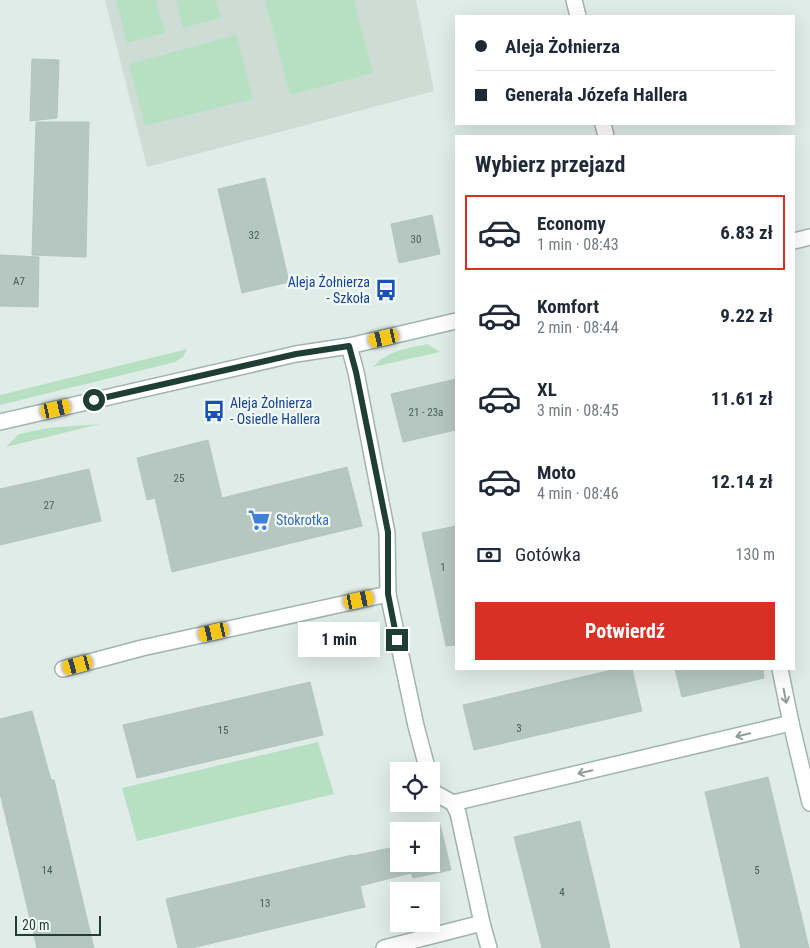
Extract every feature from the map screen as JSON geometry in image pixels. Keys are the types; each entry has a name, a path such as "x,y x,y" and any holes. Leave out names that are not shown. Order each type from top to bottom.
{"street":[{"path":"574,0 578,15"},
{"path":"795,241 810,237"},
{"path":"0,422 296,354 349,346 455,320"},
{"path":"349,346 356,372 388,532 388,594 416,726 426,762"},
{"path":"64,669 142,648 388,594"},
{"path":"780,670 810,803"},
{"path":"453,803 791,723"},
{"path":"440,796 453,803 458,813 489,948"},
{"path":"384,948 482,923"}],"shaded area":[{"path":"105,0 416,0 434,91 147,167"}],"green space":[{"path":"116,0 156,0 165,33 127,43"},
{"path":"176,0 216,0 221,18 183,28"},
{"path":"265,0 354,0 373,73 290,95"},
{"path":"236,35 253,99 145,126 129,64"},
{"path":"427,344 440,352 373,367 391,354"},
{"path":"187,349 183,357 175,362 0,405 0,395"},
{"path":"100,424 6,447 19,434 48,428"},
{"path":"318,742 334,794 137,841 122,788"}],"building":[{"path":"32,59 59,60 57,118 30,121"},
{"path":"36,122 89,122 86,257 32,255"},
{"path":"265,178 289,282 242,293 218,189"},
{"path":"432,215 440,254 399,263 391,224"},
{"path":"0,255 39,257 38,307 0,306"},
{"path":"455,379 455,430 403,442 391,394"},
{"name":"Stokrotka","path":"208,440 222,498 347,467 362,526 172,572 155,498 147,500 137,458"},
{"path":"89,469 101,521 0,545 0,489"},
{"path":"455,526 455,645 446,646 422,533"},
{"path":"612,670 632,670 642,711 474,750 463,705"},
{"path":"675,670 763,670 764,678 682,697"},
{"path":"310,682 323,735 137,778 123,725"},
{"path":"32,711 51,780 54,780 94,948 37,948 0,793 0,719"},
{"path":"768,777 809,948 741,948 705,792"},
{"path":"580,821 610,948 542,948 514,837"},
{"path":"440,824 451,870 413,878 411,873 360,886 365,907 192,948 178,948 166,899 390,848 390,872 440,872"}],"place":[{"name":"Aleja Żołnierza - Szkoła","path":"386,290"},
{"name":"Aleja Żołnierza - Osiedle Hallera","path":"214,411"},
{"name":"Stokrotka","path":"259,520"}],"route":[{"path":"94,400 296,354 349,346 356,372 388,532 388,594 397,640"}]}
